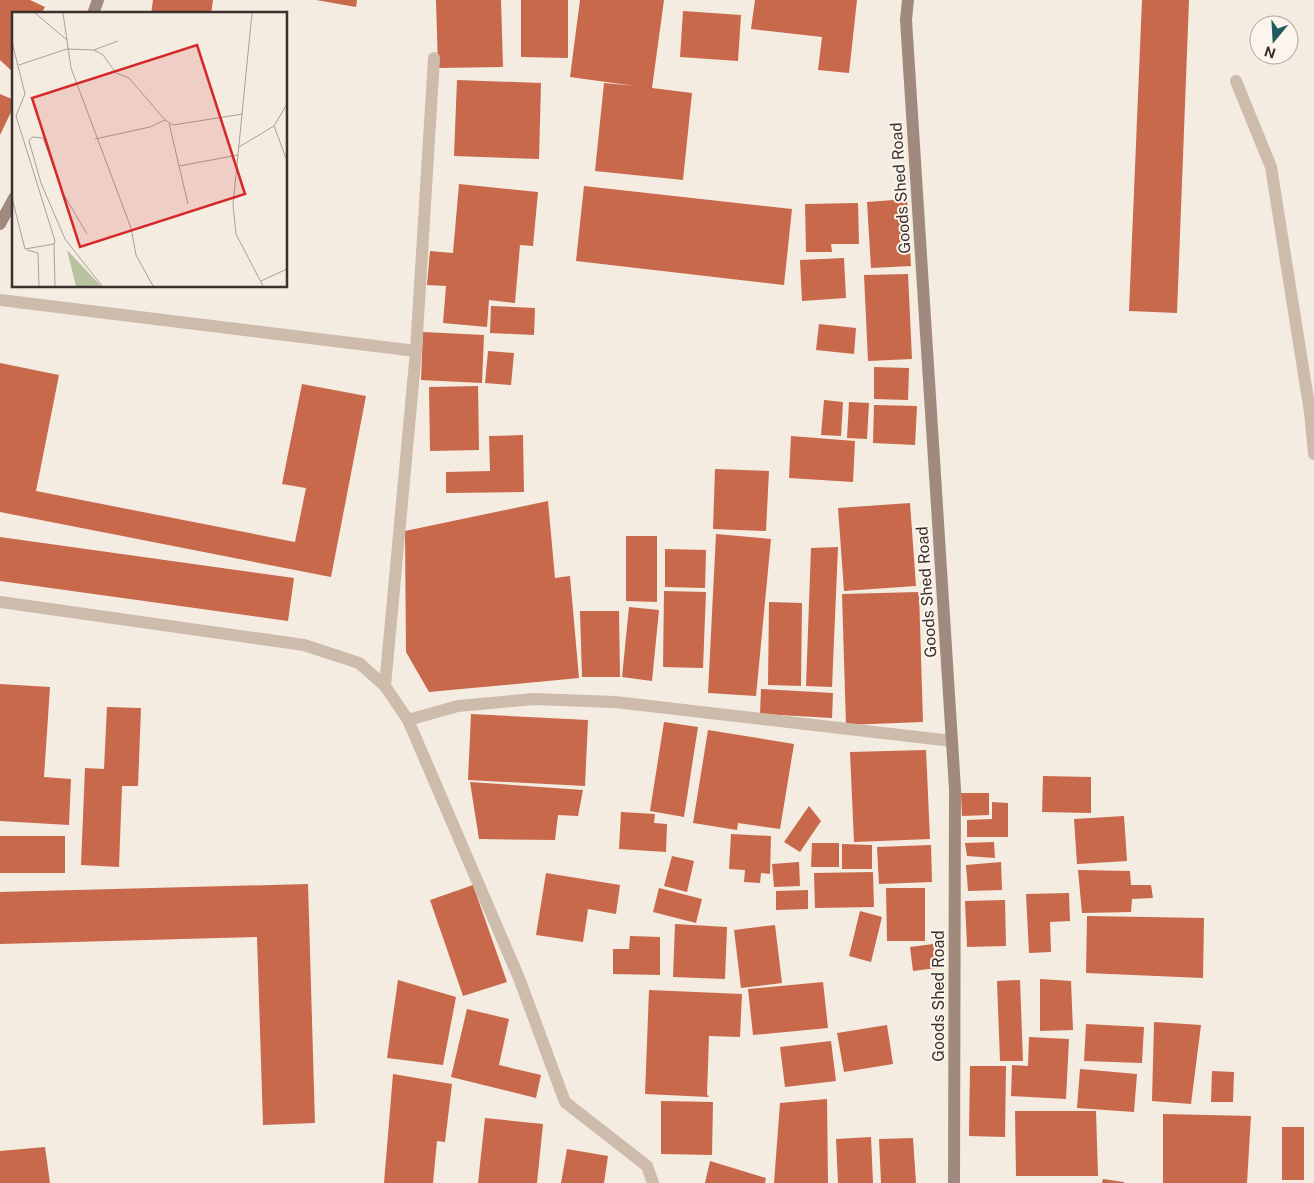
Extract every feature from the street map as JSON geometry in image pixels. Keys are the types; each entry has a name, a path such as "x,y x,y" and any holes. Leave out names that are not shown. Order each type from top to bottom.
{"street":[{"path":"94,12 98,0"},
{"name":"Goods Shed Road","path":"908,0 906,20 955,789 954,1183"},
{"path":"385,686 416,351 434,58"},
{"path":"1236,81 1271,167 1310,412 1314,454"},
{"path":"0,224 12,202"},
{"path":"0,300 416,351"},
{"path":"0,602 304,645 359,663 385,686 408,720 519,978 565,1102 647,1166 653,1183"},
{"path":"408,720 458,706 534,699 615,702 952,741"}],"building":[{"path":"0,0 30,0 45,7 42,12 12,12 12,71 0,60"},
{"path":"153,0 213,0 211,12 151,12"},
{"path":"316,0 357,0 356,7"},
{"path":"436,0 501,0 503,67 438,68"},
{"path":"521,0 568,0 568,58 521,57"},
{"path":"580,0 664,0 652,88 692,93 683,180 595,171 604,83 635,86 570,77"},
{"path":"755,0 857,0 849,73 818,70 822,37 751,29"},
{"path":"1142,0 1189,0 1177,313 1129,311"},
{"path":"683,11 741,15 738,61 680,57"},
{"path":"457,80 541,83 539,159 454,156"},
{"path":"0,94 12,99 12,110 0,135"},
{"path":"459,184 538,192 533,246 520,245 515,303 489,300 487,327 443,323 446,286 427,285 430,251 453,253"},
{"path":"584,186 792,209 784,285 576,261"},
{"path":"907,199 911,266 871,268 867,202"},
{"path":"858,203 859,244 831,244 832,252 806,252 805,204"},
{"path":"844,258 846,298 802,301 800,260"},
{"path":"908,274 912,359 868,361 864,275"},
{"path":"491,306 535,308 534,335 490,333"},
{"path":"819,324 856,328 854,354 816,350"},
{"path":"423,332 484,335 482,383 421,380"},
{"path":"488,351 514,353 511,385 485,383"},
{"path":"0,363 59,375 36,491 295,542 306,488 282,484 302,384 366,396 331,577 0,512"},
{"path":"874,367 909,368 908,400 874,399"},
{"path":"478,386 479,450 430,451 429,387"},
{"path":"824,400 843,402 841,436 821,435"},
{"path":"849,402 869,403 867,439 847,438"},
{"path":"874,405 917,406 915,445 873,443"},
{"path":"523,435 524,492 446,493 446,472 490,471 489,436"},
{"path":"791,436 855,441 853,482 789,478"},
{"path":"715,469 769,471 766,531 713,529"},
{"path":"548,501 555,578 570,576 579,678 429,692 406,652 405,531"},
{"path":"910,503 916,586 844,591 838,508"},
{"path":"716,534 771,539 756,696 708,693"},
{"path":"626,536 657,536 657,602 626,601"},
{"path":"0,537 294,578 288,621 0,581"},
{"path":"838,547 832,687 806,686 811,548"},
{"path":"665,549 706,550 705,588 665,587"},
{"path":"664,591 706,592 703,668 663,667"},
{"path":"919,592 923,722 846,725 842,594"},
{"path":"769,602 802,603 801,686 768,685"},
{"path":"629,607 659,610 652,681 622,677"},
{"path":"580,611 619,611 620,677 582,677"},
{"path":"0,684 50,687 44,777 71,779 69,825 0,821"},
{"path":"761,689 833,693 832,718 760,714"},
{"path":"107,707 141,708 138,786 122,786 119,867 81,865 85,768 104,769"},
{"path":"471,714 588,720 585,786 468,780"},
{"path":"664,722 698,727 684,817 650,811"},
{"path":"708,730 794,744 780,829 738,823 737,830 693,823"},
{"path":"926,750 930,839 854,842 850,752"},
{"path":"1043,776 1091,777 1091,813 1042,812"},
{"path":"470,782 583,790 578,816 558,815 555,840 479,839"},
{"path":"961,793 989,793 989,815 962,816"},
{"path":"992,802 1008,803 1008,837 967,837 967,820 992,819"},
{"path":"809,806 821,821 800,852 784,842"},
{"path":"621,812 655,814 654,823 667,824 666,852 619,849"},
{"path":"1124,816 1127,861 1077,864 1074,819"},
{"path":"731,834 771,836 770,874 761,873 760,883 744,882 745,870 729,869"},
{"path":"0,836 65,836 65,873 0,873"},
{"path":"994,842 995,858 967,856 965,843"},
{"path":"812,843 839,843 839,867 811,867"},
{"path":"842,844 872,845 872,869 842,869"},
{"path":"931,845 932,882 879,884 877,847"},
{"path":"672,856 694,861 687,892 664,886"},
{"path":"799,862 800,886 774,887 772,864"},
{"path":"1001,862 1002,890 968,891 966,865"},
{"path":"1078,870 1130,871 1131,885 1151,885 1153,898 1132,899 1131,912 1082,913"},
{"path":"873,872 874,907 815,908 814,873"},
{"path":"546,873 620,885 616,914 588,909 583,942 536,935"},
{"path":"308,884 315,1123 263,1125 257,937 0,944 0,892"},
{"path":"473,885 507,982 463,996 430,900"},
{"path":"659,888 702,899 696,923 653,912"},
{"path":"886,888 925,888 925,941 887,941"},
{"path":"808,890 808,909 776,910 776,891"},
{"path":"1069,893 1070,921 1050,922 1051,952 1029,953 1026,894"},
{"path":"1005,900 1006,946 967,947 965,901"},
{"path":"860,911 882,917 871,962 849,956"},
{"path":"1087,916 1204,918 1203,978 1086,973"},
{"path":"675,924 727,927 725,979 673,977"},
{"path":"775,925 782,983 741,988 734,930"},
{"path":"630,936 660,937 660,975 613,974 613,949 629,949"},
{"path":"933,944 937,968 913,971 910,947"},
{"path":"1040,979 1071,981 1073,1030 1040,1031"},
{"path":"398,980 456,997 443,1065 387,1058"},
{"path":"1020,980 1023,1061 1000,1061 997,981"},
{"path":"823,982 828,1028 753,1035 748,989"},
{"path":"649,990 742,994 740,1037 709,1036 707,1094 709,1097 645,1094"},
{"path":"467,1009 509,1019 499,1065 541,1075 536,1098 451,1077"},
{"path":"1154,1022 1201,1025 1191,1104 1152,1101"},
{"path":"1086,1024 1144,1027 1142,1063 1084,1061"},
{"path":"887,1025 893,1064 844,1072 837,1033"},
{"path":"1029,1037 1069,1039 1066,1099 1011,1096 1012,1065 1028,1066"},
{"path":"831,1041 836,1081 785,1087 780,1047"},
{"path":"970,1066 1006,1066 1005,1137 969,1136"},
{"path":"1080,1069 1137,1074 1134,1112 1077,1108"},
{"path":"1212,1071 1234,1072 1233,1102 1211,1102"},
{"path":"393,1074 452,1084 445,1142 437,1141 433,1183 384,1183"},
{"path":"827,1099 828,1183 774,1183 780,1103"},
{"path":"661,1101 713,1102 712,1155 661,1154"},
{"path":"1015,1111 1096,1111 1098,1176 1016,1176"},
{"path":"1163,1114 1251,1116 1247,1183 1163,1183"},
{"path":"485,1118 543,1124 537,1183 478,1183"},
{"path":"1282,1127 1304,1127 1304,1180 1282,1180"},
{"path":"871,1137 873,1183 838,1183 836,1139"},
{"path":"913,1138 916,1183 881,1183 879,1139"},
{"path":"45,1147 50,1183 0,1183 0,1151"},
{"path":"567,1149 608,1156 604,1183 561,1183"},
{"path":"710,1161 766,1178 765,1183 705,1183"},
{"path":"1103,1179 1124,1182 1124,1183 1102,1183"}]}
